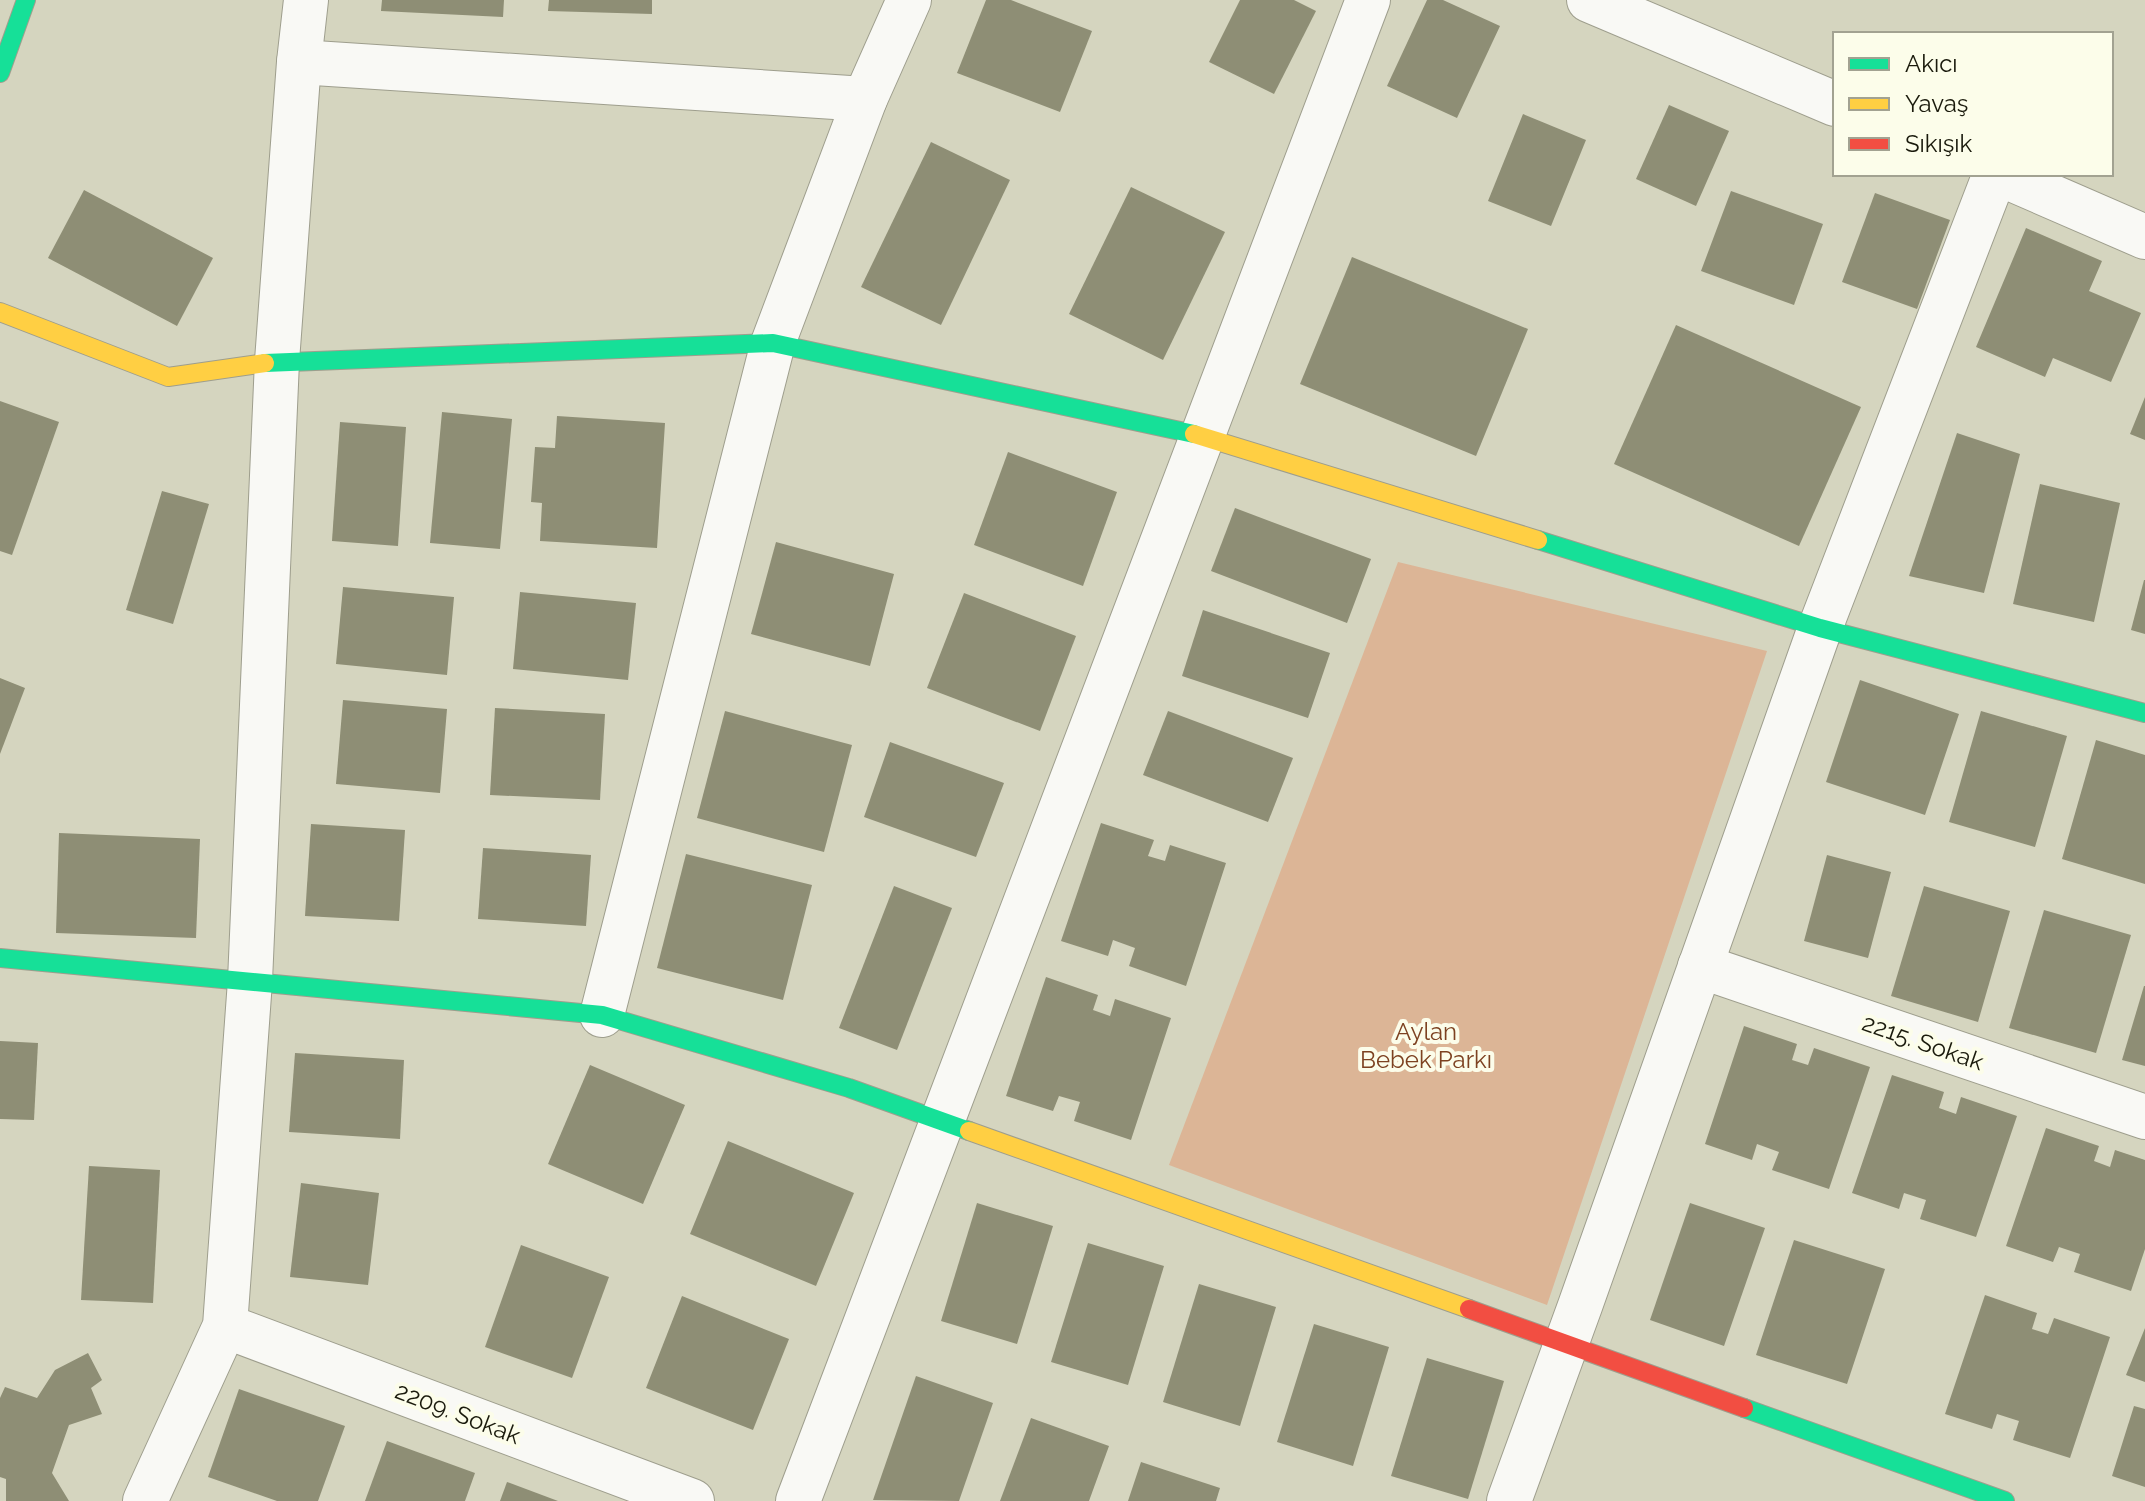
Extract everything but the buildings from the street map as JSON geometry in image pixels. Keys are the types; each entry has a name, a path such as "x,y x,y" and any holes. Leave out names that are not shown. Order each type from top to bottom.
{"street":[{"path":"0,73 26,0"},
{"path":"145,1501 225,1326 250,981 277,361 306,0"},
{"path":"602,1015 773,343 865,99 909,0"},
{"path":"798,1501 1368,0"},
{"path":"1589,0 1833,103"},
{"path":"299,62 865,99"},
{"path":"1509,1501 1820,628 1996,176"},
{"path":"2002,176 2145,237"},
{"path":"0,312 168,377 277,361 773,343 1203,436 1820,628 2145,713"},
{"path":"0,958 602,1015 849,1088 2005,1501"},
{"name":"2215. Sokak","path":"1700,966 2145,1117"},
{"name":"2209. Sokak","path":"225,1326 692,1501"}],"green space":[{"name":"Aylan Bebek Parkı","path":"1398,562 1767,651 1547,1305 1169,1165"}],"traffic: fast":[{"path":"0,73 26,0"},
{"path":"265,363 773,343 1194,434"},
{"path":"1538,540 1820,628 2145,713"},
{"path":"0,958 602,1015 849,1088 969,1131"},
{"path":"1744,1408 2005,1501"}],"traffic: slow":[{"path":"0,312 168,377 265,363"},
{"path":"1194,434 1538,540"},
{"path":"969,1131 1469,1309"}],"traffic: jam":[{"path":"1469,1309 1744,1408"}]}
